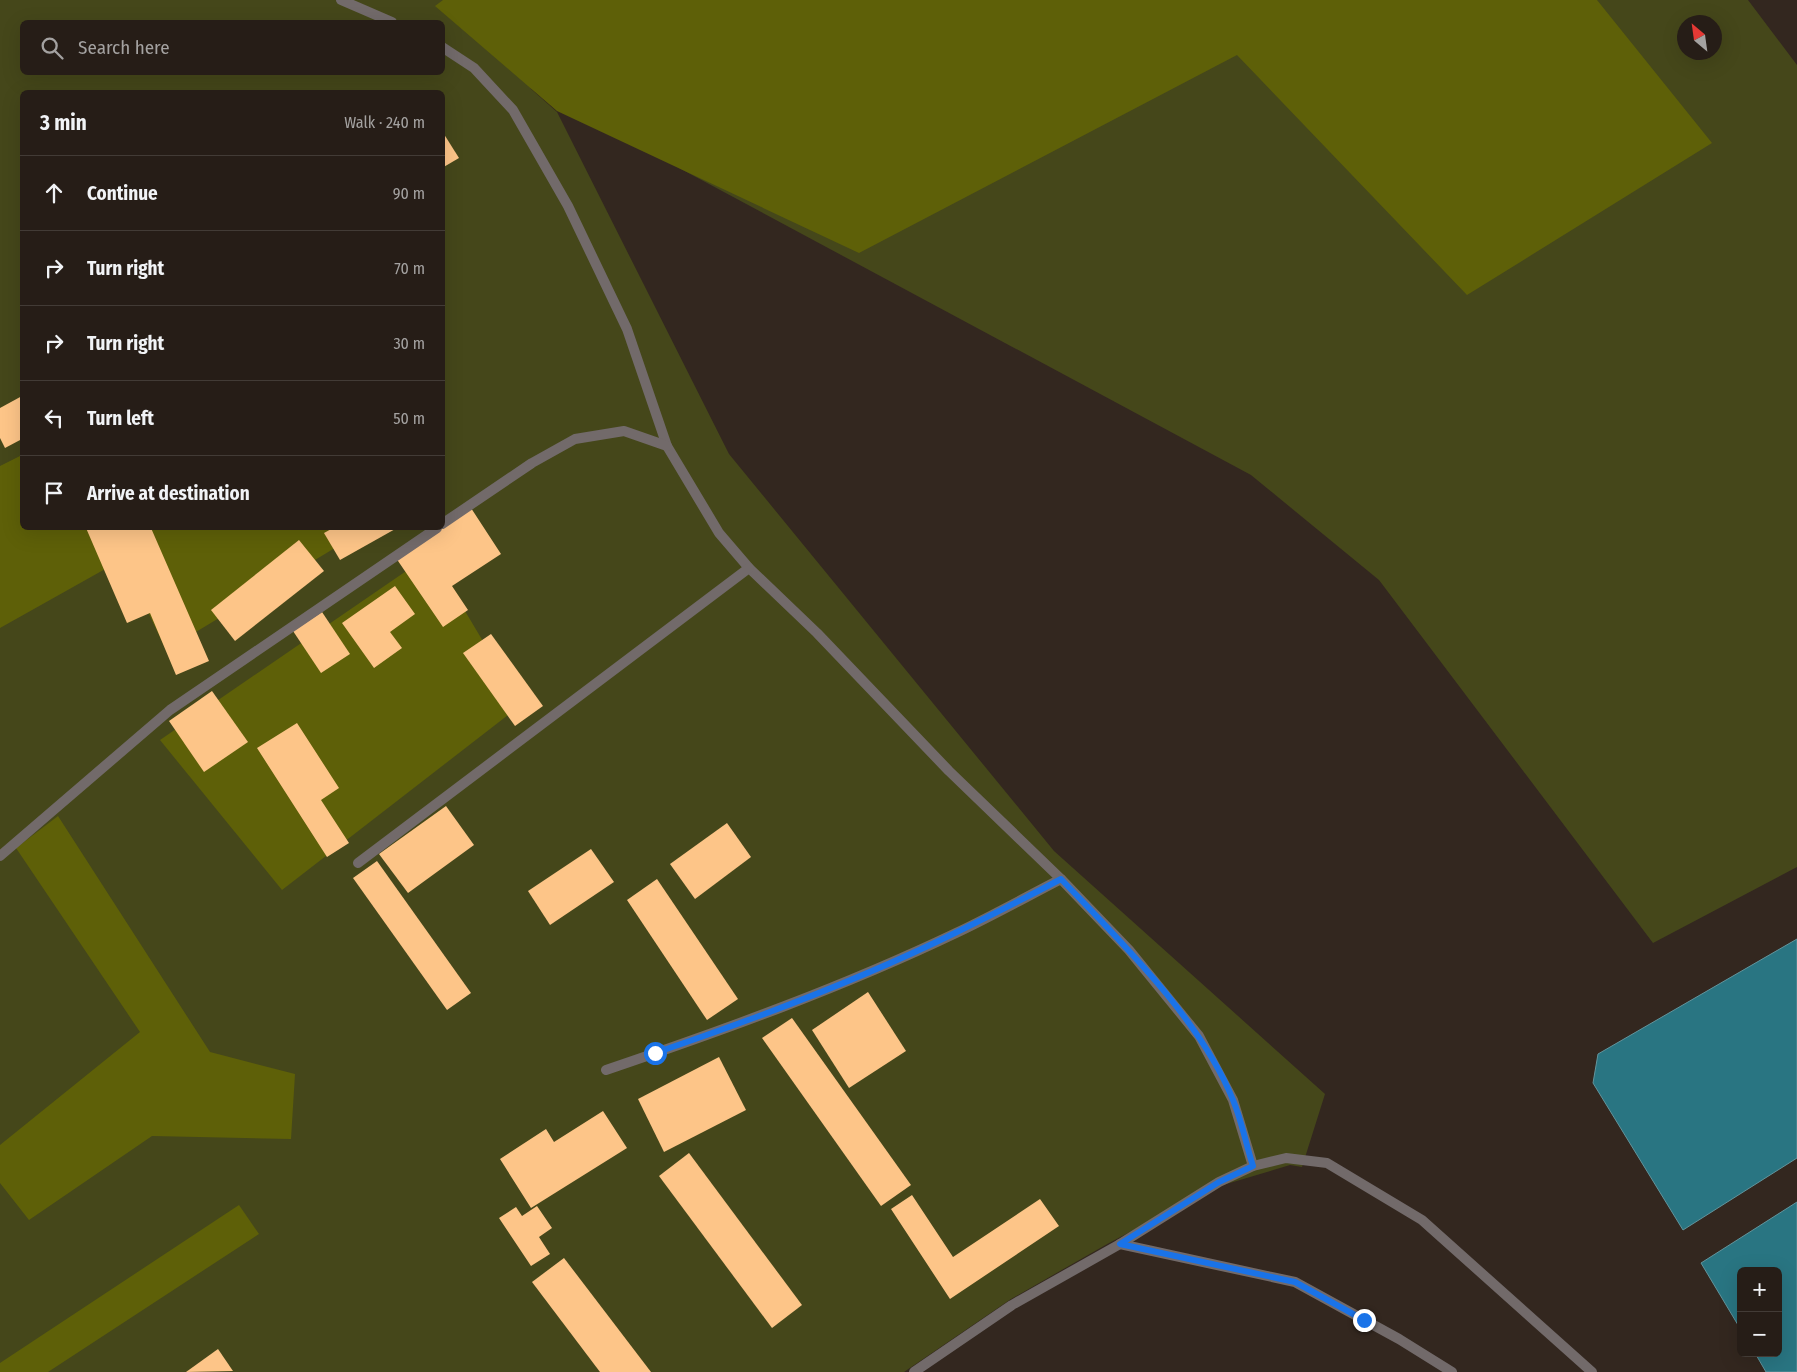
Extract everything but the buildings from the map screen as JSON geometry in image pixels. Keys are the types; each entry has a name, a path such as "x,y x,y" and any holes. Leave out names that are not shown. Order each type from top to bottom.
{"lane":[{"path":"341,0 387,20"},
{"path":"445,49 474,68 513,110 568,206 628,328 668,446 719,533 749,568 817,633 949,771 1061,879 1129,950 1199,1036 1233,1100 1253,1166"},
{"path":"445,522 532,463 575,439 624,431 668,446"},
{"path":"0,856 170,710 434,530"},
{"path":"358,863 749,568"},
{"path":"606,1070 704,1037 853,977 956,933 1061,879"},
{"path":"914,1372 1012,1305 1120,1244 1219,1182 1253,1166 1286,1158 1327,1163 1422,1220 1592,1372"},
{"path":"1120,1244 1295,1282 1399,1339 1452,1372"}],"green space":[{"path":"0,0 1748,0 1797,65 1797,867 1653,943 1379,580 1251,475 530,88 557,112 729,454 1054,851 1325,1094 1302,1167 1290,1165 1213,1188 1109,1243 1011,1299 904,1372 0,1372"}],"shaded area":[{"path":"443,0 1597,0 1712,143 1467,295 1237,55 859,253 557,111 435,6"},
{"path":"20,456 20,530 365,530 166,650 123,559 0,628 0,466"},
{"path":"431,554 521,705 282,890 160,740"},
{"path":"58,816 210,1052 295,1074 291,1139 152,1136 29,1220 0,1183 0,1145 140,1032 16,848"},
{"path":"239,1205 259,1234 48,1372 0,1372 0,1363"}],"water":[{"path":"1797,939 1797,1158 1683,1230 1593,1083 1598,1054"},
{"path":"1797,1202 1797,1372 1766,1372 1757,1357 1782,1357 1782,1267 1737,1267 1737,1323 1701,1263"}],"route":[{"path":"655,1053 704,1037 877,967 956,933 1061,879 1129,950 1199,1036 1233,1100 1253,1166 1219,1182 1120,1244 1295,1282 1364,1320"}]}
